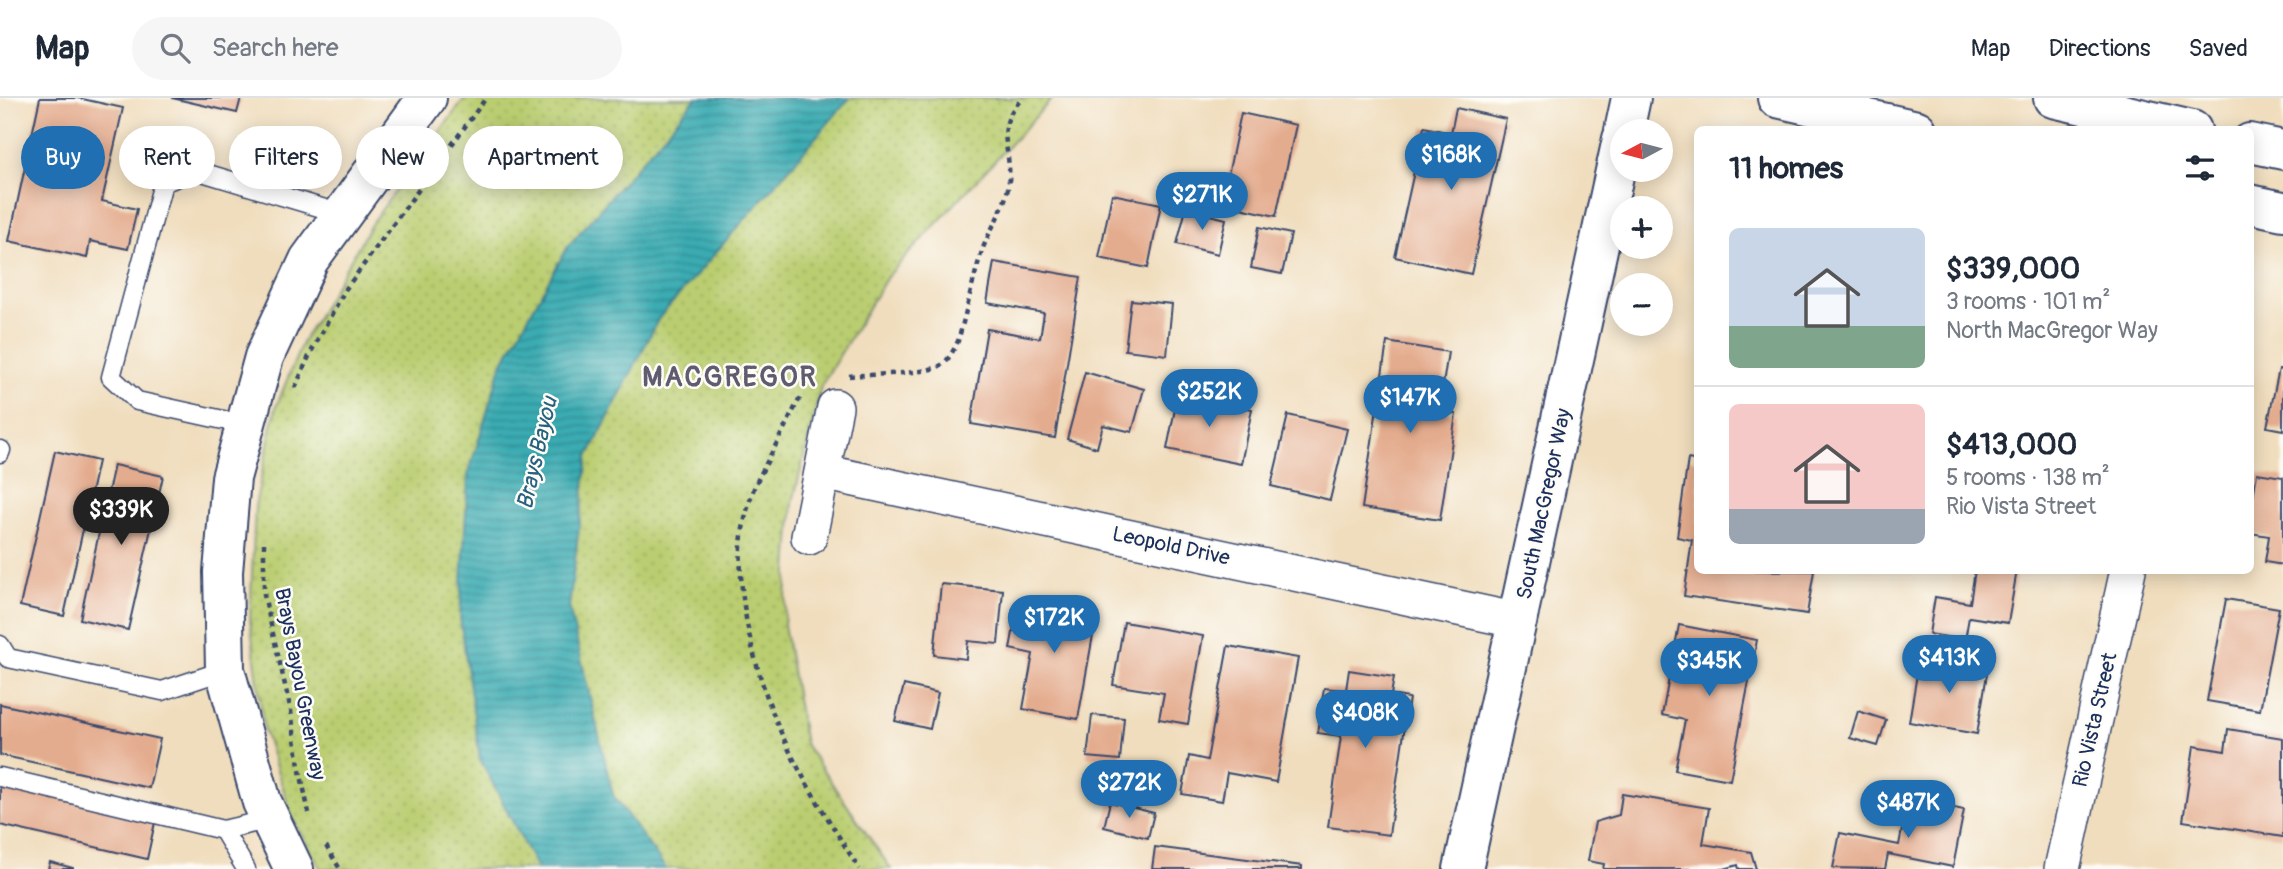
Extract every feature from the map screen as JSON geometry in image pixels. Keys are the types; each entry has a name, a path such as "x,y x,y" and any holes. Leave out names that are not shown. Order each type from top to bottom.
{"main road":[{"path":"1627,119 1631,98"},
{"path":"1777,98 1900,126"},
{"path":"2053,98 2175,126"},
{"path":"294,869 262,802 225,670 223,572 231,478 264,357 309,260 422,100"},
{"path":"2254,144 2283,150"},
{"name":"South MacGregor Way","path":"1463,869 1613,182"},
{"path":"2254,205 2283,211"}],"street":[{"path":"809,537 836,392"},
{"name":"Leopold Drive","path":"822,472 1519,621"},
{"name":"Rio Vista Street","path":"2062,869 2127,574"}],"lane":[{"path":"246,425 138,401 111,377 163,183 195,170 342,214"},
{"path":"0,645 8,658 162,691 225,670"},
{"path":"0,777 223,830 271,819"},
{"path":"223,830 246,869"}],"path":[{"path":"293,391 345,290 486,98"},
{"path":"836,392 927,371 942,365 952,354 984,247 1005,202 1009,185 1004,127 1008,116 1023,98"},
{"path":"806,390 755,485 750,500 741,547 744,597 760,672 790,753 859,869"},
{"name":"Brays Bayou Greenway","path":"264,539 264,595 291,711 299,766 310,814"},
{"path":"321,836 340,869"}],"green space":[{"path":"465,98 1053,98 887,277 821,386 793,502 784,625 805,744 891,869 321,869 293,819 264,730 250,620 255,506 276,407 302,343 373,221 397,189 449,189 449,126 444,126"}],"water":[{"name":"Brays Bayou","path":"696,98 850,98 659,318 588,457 569,607 613,795 666,869 537,869 480,759 460,618 468,475 501,366 568,246 617,189 623,189 623,182"}],"building":[{"path":"40,98 78,98 123,108 105,188 105,126 34,126"},
{"path":"172,98 241,98 237,113"},
{"path":"1456,108 1506,119 1471,274 1395,257 1424,127 1451,133"},
{"path":"1241,113 1296,125 1276,216 1222,204"},
{"path":"21,186 21,189 105,189 102,201 137,209 128,249 90,241 87,258 9,241"},
{"path":"1112,194 1161,204 1148,268 1099,258"},
{"path":"1186,209 1226,219 1218,254 1177,244"},
{"path":"1259,227 1291,234 1282,274 1251,268"},
{"path":"994,262 1081,277 1055,438 971,424 987,329 1040,338 1044,313 987,303"},
{"path":"1131,300 1172,304 1167,355 1125,350"},
{"path":"1387,342 1448,352 1439,411 1456,414 1440,520 1362,508"},
{"path":"2279,369 2283,369 2283,430 2267,427"},
{"path":"1085,372 1144,389 1132,432 1103,425 1097,448 1067,439"},
{"path":"1178,394 1252,409 1241,464 1167,449"},
{"path":"1288,415 1347,429 1330,500 1271,486"},
{"path":"55,451 98,461 64,616 20,606"},
{"path":"1688,459 1694,460 1694,574 1814,574 1807,614 1684,596 1692,540 1677,537"},
{"path":"114,465 163,476 128,630 80,619"},
{"path":"2257,473 2283,477 2283,565 2265,562 2269,536 2254,534 2254,491"},
{"path":"1974,574 2016,574 2008,623 1969,617 1965,640 1929,634 1935,597 1970,603"},
{"path":"941,584 1003,590 998,644 968,641 966,659 934,655"},
{"path":"1019,599 1097,613 1078,719 1023,709 1033,654 1010,649"},
{"path":"2226,599 2279,608 2260,710 2207,701"},
{"path":"1124,622 1203,636 1188,724 1159,719 1164,693 1113,685"},
{"path":"1679,625 1757,640 1730,780 1675,770 1685,720 1662,715"},
{"path":"1228,646 1298,658 1276,782 1227,773 1222,801 1182,794 1189,756 1207,760"},
{"path":"1920,656 1988,668 1977,734 1909,722"},
{"path":"1349,670 1394,677 1391,695 1409,698 1389,835 1328,827 1341,736 1317,733 1324,688 1346,690"},
{"path":"904,685 938,693 930,729 895,721"},
{"path":"0,704 160,739 149,788 0,755"},
{"path":"1858,711 1886,720 1878,746 1850,738"},
{"path":"1092,715 1124,718 1120,760 1087,757"},
{"path":"2228,729 2283,738 2283,837 2183,821 2194,746 2225,751"},
{"path":"0,777 157,813 147,859 0,825"},
{"path":"1622,794 1709,808 1703,844 1751,852 1756,869 1739,869 1738,865 1724,869 1603,869 1604,864 1588,861 1595,822 1619,815"},
{"path":"1908,799 1964,810 1953,867 1888,854 1885,869 1833,868 1840,833 1899,845"},
{"path":"1110,802 1154,813 1148,838 1104,827"},
{"path":"1155,847 1302,866 1302,869 1152,869"},
{"path":"50,862 73,868 73,869 48,869"}],"district":[{"name":"MACGREGOR","path":"730,377"}]}
